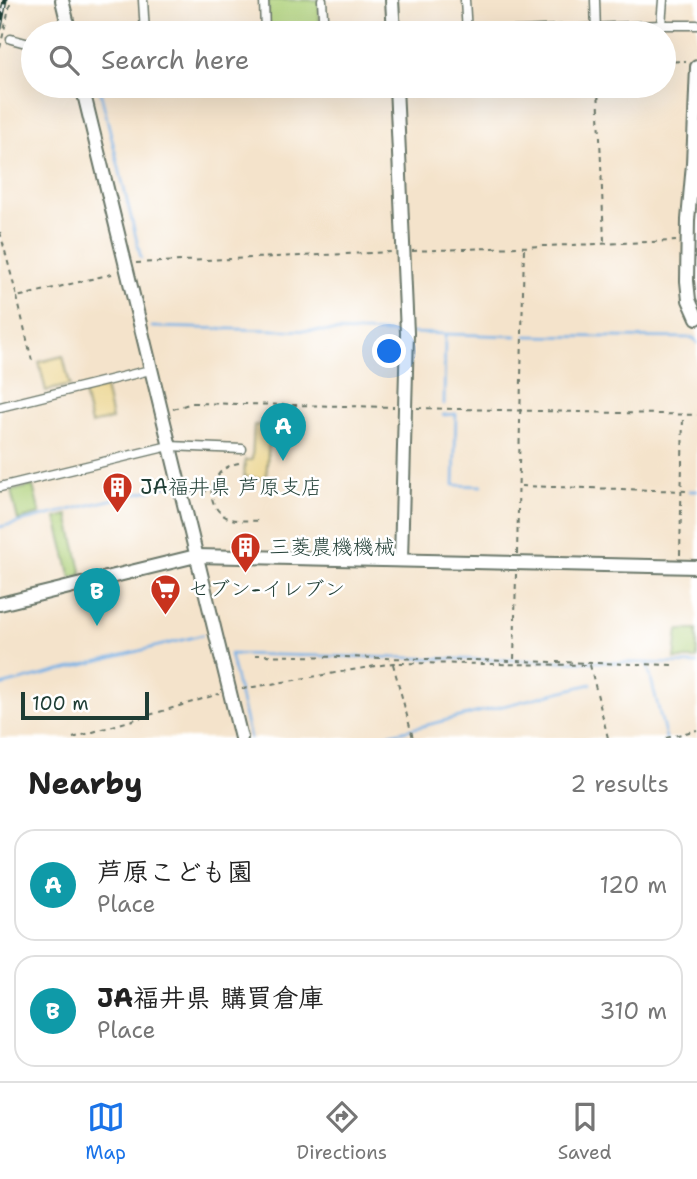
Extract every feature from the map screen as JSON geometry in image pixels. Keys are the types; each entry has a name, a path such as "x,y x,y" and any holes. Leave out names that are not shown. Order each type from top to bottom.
{"street":[{"path":"62,0 67,21"},
{"path":"143,0 144,21"},
{"path":"264,0 265,21"},
{"path":"323,0 324,21"},
{"path":"392,0 393,21"},
{"path":"465,0 467,21"},
{"path":"595,0 596,21"},
{"path":"662,21 663,0"},
{"path":"676,25 697,26"},
{"path":"11,38 21,41"},
{"path":"692,64 696,112 693,220 688,240 692,281 689,300 697,318"},
{"path":"85,98 240,738"},
{"path":"397,98 407,334 401,560"},
{"path":"0,407 150,370"},
{"path":"0,487 169,446 242,449"},
{"path":"0,604 196,556 697,567"}],"path":[{"path":"0,48 11,0"},
{"path":"598,98 604,243"},
{"path":"0,232 32,361"},
{"path":"16,297 126,267 403,251 688,240"},
{"path":"514,661 524,247"},
{"path":"162,413 192,404 697,415"},
{"path":"680,555 682,415"},
{"path":"239,463 227,466 218,474 212,485 216,506 234,520 259,521"},
{"path":"519,486 687,491"},
{"path":"180,492 212,491"},
{"path":"255,655 672,666"},
{"path":"393,663 413,738"},
{"path":"73,738 229,691 393,663 590,665 608,738"},
{"path":"666,738 697,730"}],"green space":[{"path":"268,0 319,0 320,21 269,21"},
{"path":"33,486 40,514 18,520 11,491"},
{"path":"68,515 82,575 71,578 56,518"},
{"path":"678,630 697,630 697,659 675,659"}],"sand":[{"path":"63,356 70,385 46,391 39,362"},
{"path":"105,387 112,419 91,424 84,393"},
{"path":"254,425 270,426 266,479 244,477 245,460 252,460"}],"waterway":[{"path":"102,98 141,258"},
{"path":"152,327 404,333"},
{"path":"411,333 516,336"},
{"path":"444,404 445,334"},
{"path":"526,336 694,338 697,343"},
{"path":"443,415 456,414 454,485 482,486"},
{"path":"0,527 167,486"},
{"path":"689,491 697,491"},
{"path":"0,686 202,635"},
{"path":"250,738 230,654 647,663"},
{"path":"666,738 647,663 697,664"},
{"path":"375,738 591,684"}],"railway":[{"path":"0,28 5,0"}],"place":[{"name":"芦原こども園","path":"283,461"},
{"name":"JA福井県 芦原支店","path":"117,514"},
{"name":"三菱農機機械","path":"246,574"},
{"name":"セブン-イレブン","path":"165,616"},
{"name":"JA福井県 購買倉庫","path":"97,626"}]}
